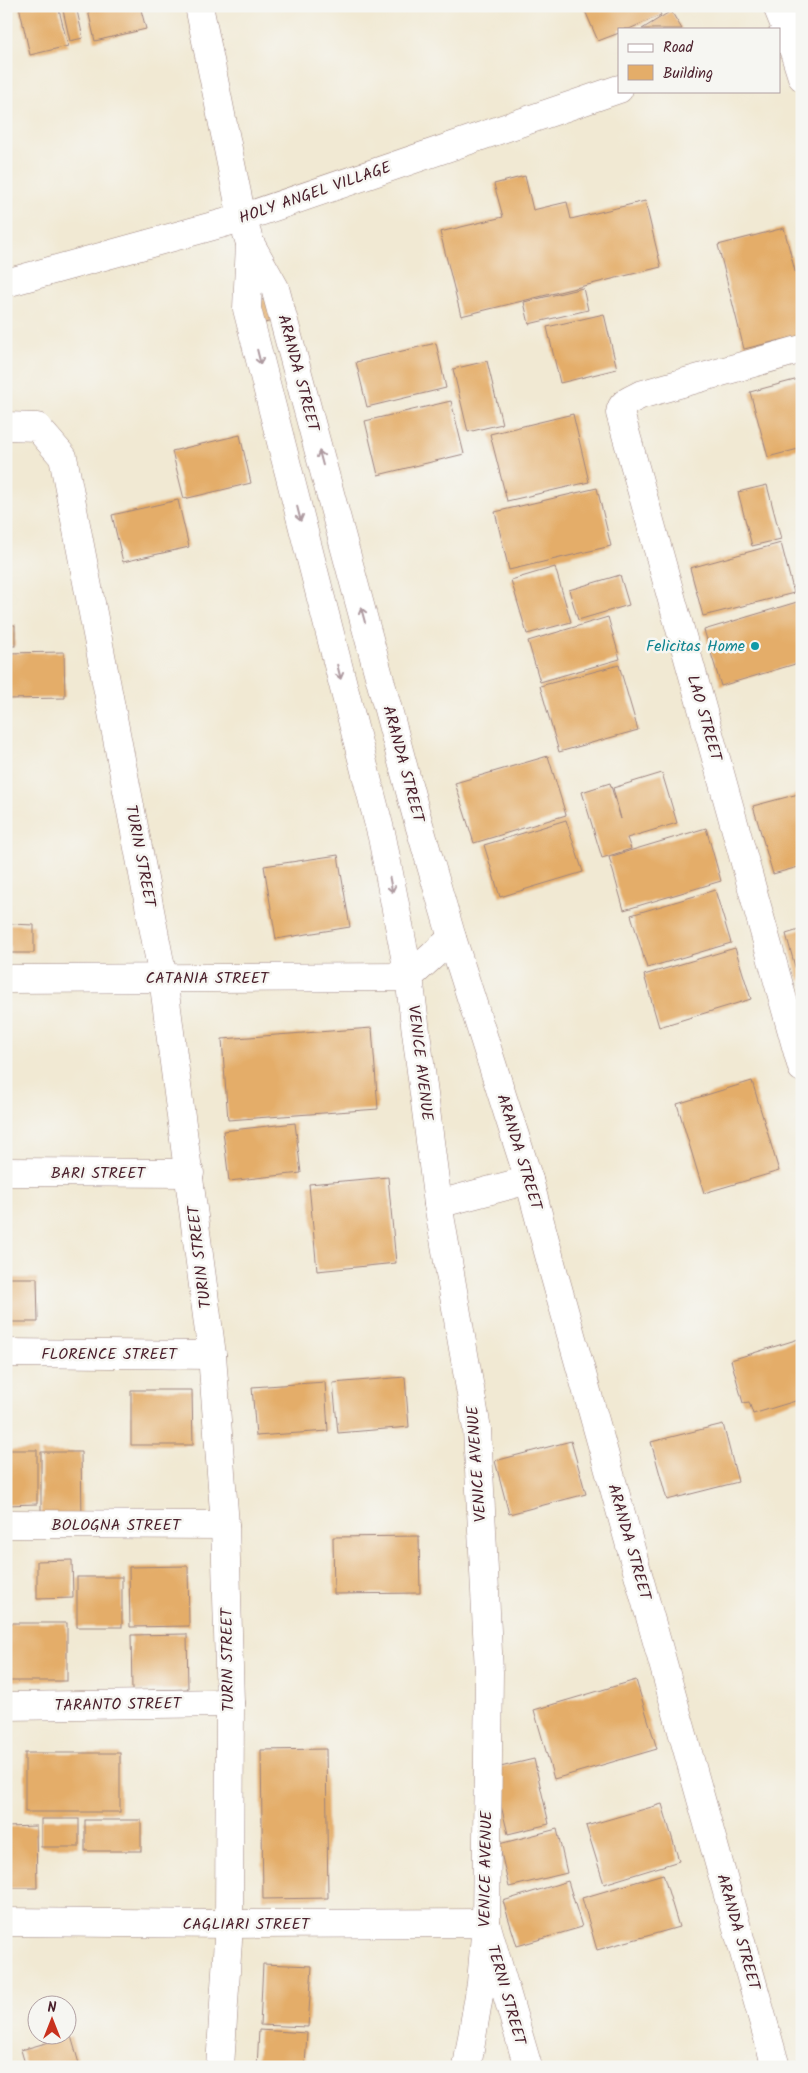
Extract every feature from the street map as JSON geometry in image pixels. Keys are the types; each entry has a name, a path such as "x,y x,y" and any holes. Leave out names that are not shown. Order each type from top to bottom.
{"street":[{"name":"ARANDA STREET","path":"198,6 246,230 247,310 382,837"},
{"path":"777,6 790,35 802,77"},
{"name":"HOLY ANGEL VILLAGE","path":"6,283 246,230 618,89"},
{"name":"ARANDA STREET","path":"246,230 275,288 416,814 452,938 529,1180 776,2067"},
{"name":"LAO STREET","path":"802,349 640,395 624,403 620,408 802,1068"},
{"name":"TURIN STREET","path":"6,426 37,427 63,457 164,978 190,1173 212,1355 225,1525 230,1703 229,1924 220,2067"},
{"name":"VENICE AVENUE","path":"382,837 409,977 438,1204 477,1429 489,1672 486,1922 481,1984 467,2067"},
{"path":"409,977 452,938"},
{"name":"CATANIA STREET","path":"6,979 409,977"},
{"name":"BARI STREET","path":"6,1172 190,1173"},
{"path":"438,1204 529,1180"},
{"name":"FLORENCE STREET","path":"6,1354 212,1355"},
{"name":"BOLOGNA STREET","path":"6,1524 225,1525"},
{"name":"TARANTO STREET","path":"6,1706 230,1703"},
{"name":"CAGLIARI STREET","path":"6,1922 229,1924 486,1922"},
{"name":"TERNI STREET","path":"486,1922 528,2067"}],"building":[{"path":"19,6 58,6 68,46 30,55"},
{"path":"62,6 76,6 83,38 70,41"},
{"path":"87,6 140,6 146,29 95,41"},
{"path":"583,6 657,6 661,15 631,28 618,28 618,33 598,41"},
{"path":"671,11 681,28 644,28"},
{"path":"525,176 533,210 567,202 571,219 645,201 661,267 461,316 440,232 503,217 494,184"},
{"path":"784,228 802,299 802,335 744,349 718,245"},
{"path":"583,288 588,310 529,324 524,302"},
{"path":"269,298 276,320 257,325 251,303"},
{"path":"604,314 617,369 560,383 547,327"},
{"path":"436,343 446,388 367,407 356,362"},
{"path":"487,361 502,424 468,432 453,369"},
{"path":"802,378 802,448 768,457 750,392"},
{"path":"451,401 464,454 378,475 365,421"},
{"path":"573,414 589,482 507,501 490,434"},
{"path":"240,435 251,483 184,499 172,451"},
{"path":"767,485 781,539 752,546 738,492"},
{"path":"597,488 611,546 509,570 495,512"},
{"path":"178,500 189,547 123,562 112,515"},
{"path":"781,543 794,593 703,616 690,568"},
{"path":"555,567 571,622 527,634 511,580"},
{"path":"620,575 629,605 578,620 569,590"},
{"name":"Felicitas Home","path":"797,602 802,617 802,662 721,686 704,630"},
{"path":"608,617 620,659 540,682 528,641"},
{"path":"6,625 15,625 15,646 6,646"},
{"path":"64,652 65,698 6,699 6,653"},
{"path":"619,665 638,730 559,752 540,686"},
{"path":"548,756 566,815 474,843 455,783"},
{"path":"662,773 677,823 627,838 631,849 602,858 582,792 610,783 621,819 613,788"},
{"path":"802,793 802,866 773,874 753,806"},
{"path":"566,820 583,872 500,897 484,845"},
{"path":"706,828 721,881 624,910 609,857"},
{"path":"338,855 350,927 276,939 264,866"},
{"path":"715,890 731,943 647,968 631,915"},
{"path":"10,924 34,925 34,953 10,953"},
{"path":"802,929 802,980 799,981 786,934"},
{"path":"735,948 751,999 659,1027 644,975"},
{"path":"372,1028 378,1109 228,1120 222,1039"},
{"path":"752,1081 779,1171 704,1193 677,1104"},
{"path":"295,1123 301,1173 229,1181 223,1131"},
{"path":"388,1177 396,1263 317,1271 309,1184"},
{"path":"6,1278 37,1278 38,1322 6,1322"},
{"path":"802,1338 802,1399 753,1414 749,1402 743,1403 731,1360"},
{"path":"405,1377 409,1427 338,1433 333,1383"},
{"path":"325,1382 328,1431 256,1436 252,1387"},
{"path":"131,1390 192,1390 193,1445 131,1445"},
{"path":"723,1424 738,1482 667,1500 651,1442"},
{"path":"571,1441 586,1494 509,1514 495,1461"},
{"path":"6,1450 37,1450 37,1504 6,1505"},
{"path":"41,1452 81,1452 82,1520 41,1520"},
{"path":"419,1536 420,1593 334,1594 333,1537"},
{"path":"72,1560 73,1598 37,1599 37,1561"},
{"path":"188,1566 189,1626 130,1627 129,1567"},
{"path":"77,1577 122,1577 122,1627 77,1627"},
{"path":"6,1623 67,1623 67,1681 6,1681"},
{"path":"187,1634 188,1689 132,1691 131,1635"},
{"path":"636,1680 657,1749 554,1779 534,1710"},
{"path":"326,1749 328,1898 263,1899 261,1750"},
{"path":"25,1753 120,1753 120,1812 25,1812"},
{"path":"534,1759 549,1824 508,1834 492,1769"},
{"path":"662,1804 679,1861 604,1884 586,1826"},
{"path":"41,1819 79,1819 79,1847 41,1847"},
{"path":"85,1820 141,1820 141,1851 85,1851"},
{"path":"36,1826 37,1888 6,1888 6,1827"},
{"path":"557,1829 567,1873 509,1887 499,1844"},
{"path":"663,1874 679,1927 597,1950 582,1898"},
{"path":"568,1881 582,1927 517,1946 503,1901"},
{"path":"263,1964 312,1966 308,2027 260,2025"},
{"path":"259,2030 307,2033 305,2067 257,2067"},
{"path":"35,2046 74,2046 80,2067 26,2067 21,2050"}],"place":[{"name":"Felicitas Home","path":"755,646"}]}
